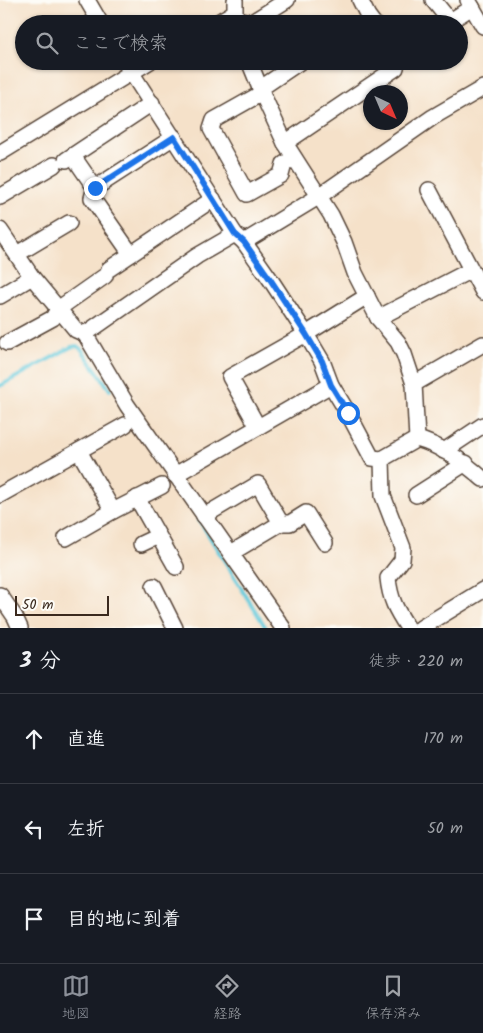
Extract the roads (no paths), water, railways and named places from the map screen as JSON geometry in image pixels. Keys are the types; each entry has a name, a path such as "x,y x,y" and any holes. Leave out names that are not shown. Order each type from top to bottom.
{"street":[{"path":"86,0 95,15"},
{"path":"263,15 287,0"},
{"path":"360,0 364,15"},
{"path":"433,0 443,15"},
{"path":"0,153 123,70"},
{"path":"129,70 213,199 306,334 322,361 331,385 372,458 382,459 417,439 429,443 466,463 483,479"},
{"path":"253,70 284,143 318,197 332,215 355,273 378,318 398,342 404,354 414,384 417,439"},
{"path":"289,70 214,120 212,129 247,194 281,175 284,164 294,158"},
{"path":"284,143 393,70"},
{"path":"85,334 197,256 240,238 318,197 433,117 483,88"},
{"path":"0,197 63,161 152,103"},
{"path":"131,254 92,198 95,188 174,137"},
{"path":"63,161 95,188"},
{"path":"429,190 483,292"},
{"path":"7,343 53,318 58,309 131,254 213,199"},
{"path":"10,253 69,223"},
{"path":"0,230 10,253 76,330 85,334 127,405 283,628"},
{"path":"378,318 471,270"},
{"path":"0,296 32,277"},
{"path":"258,427 230,377 306,334 367,296"},
{"path":"414,384 483,344"},
{"path":"175,474 331,385"},
{"path":"0,495 125,425"},
{"path":"444,451 483,425"},
{"path":"80,451 113,511"},
{"path":"382,459 383,496 403,548 402,560 388,578 390,595 408,628"},
{"path":"416,495 466,463"},
{"path":"204,516 258,484 282,522"},
{"path":"66,538 162,486"},
{"path":"137,498 176,568"},
{"path":"231,554 282,522 290,523 306,514 325,542"},
{"path":"141,544 158,536"},
{"path":"154,586 175,628"},
{"path":"421,628 483,590"},
{"path":"0,595 20,628"}],"waterway":[{"path":"0,386 71,347 77,346 82,350 110,390"},
{"path":"199,520 266,628"}]}
